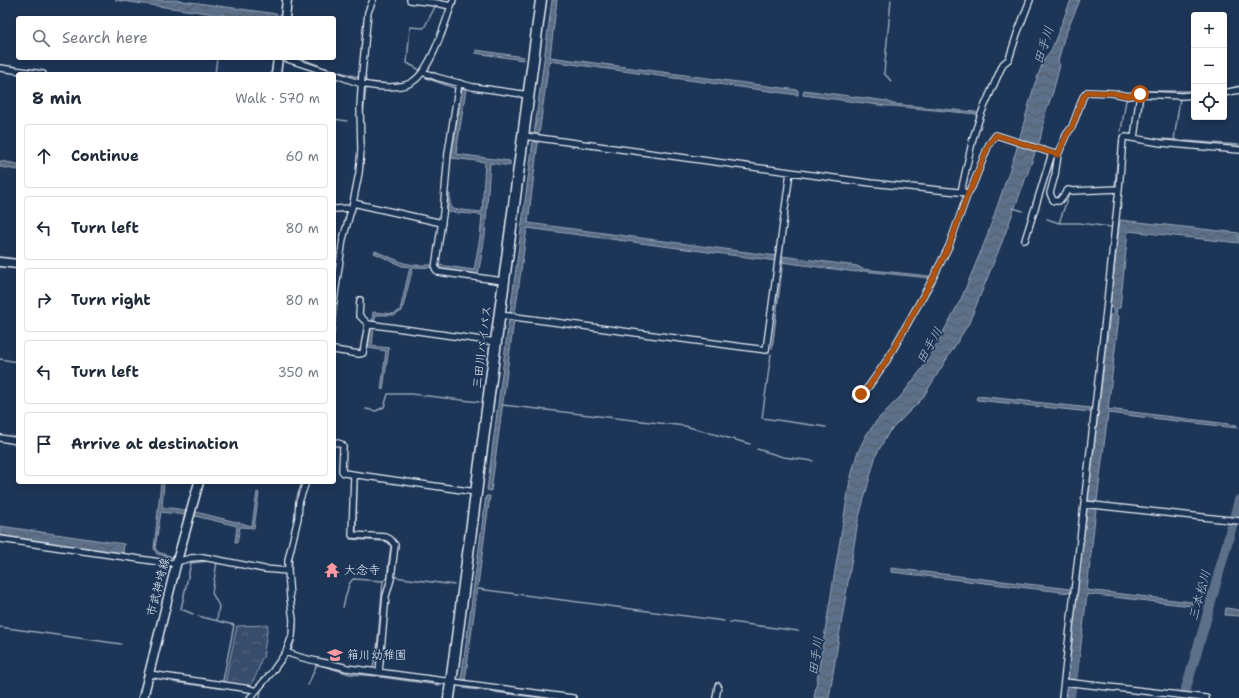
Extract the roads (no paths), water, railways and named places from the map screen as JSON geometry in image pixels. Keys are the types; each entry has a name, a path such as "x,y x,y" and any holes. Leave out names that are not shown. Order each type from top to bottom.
{"highway":[{"name":"三田川バイパス","path":"449,698 541,0"}],"main road":[{"path":"285,16 288,0"},
{"path":"276,72 278,60"},
{"path":"0,262 16,264"},
{"name":"市武神埼線","path":"143,698 177,561 198,484"}],"street":[{"path":"336,286 343,239 354,205 359,173 361,150 360,108 368,12 373,0"},
{"path":"410,0 451,6"},
{"path":"336,75 362,84 401,86 411,83 423,72 437,43 453,0"},
{"path":"961,192 973,138 981,114 1003,64 1009,59 1030,0"},
{"path":"290,60 328,72"},
{"path":"0,68 29,72"},
{"path":"423,72 473,87 529,95"},
{"path":"459,83 448,153 442,223 435,266 438,272 503,281"},
{"path":"1227,92 1239,90"},
{"path":"1025,240 1053,153 1072,127 1083,97 1087,92 1112,93 1128,96 1140,94 1191,95"},
{"path":"1134,138 1140,94"},
{"path":"856,396 861,394 869,386 887,360 932,280 949,246 968,193 992,140 996,135 1053,153"},
{"path":"524,136 871,183 968,193"},
{"path":"1062,698 1089,504 1123,138 1126,137 1161,143 1239,150"},
{"path":"1053,153 1055,175 1050,193 1054,201 1059,201 1068,190 1119,189"},
{"path":"500,315 766,350 790,172"},
{"path":"336,210 354,205 442,223"},
{"path":"360,300 359,315 368,324 496,342"},
{"path":"336,350 359,354 363,353 368,324"},
{"path":"0,438 16,441"},
{"path":"336,443 343,446 342,471 344,473 476,492"},
{"path":"354,475 352,535 386,538 390,539 395,545 391,579 386,596 379,672"},
{"path":"250,698 288,653 292,636 293,620 288,560 298,518 299,502 305,484"},
{"path":"1089,504 1239,521"},
{"path":"0,539 160,562 172,563 190,558 203,557 264,569 288,571"},
{"path":"288,653 347,668 573,698"},
{"path":"150,674 256,691"},
{"path":"1064,682 1206,698"},
{"path":"716,698 718,686"}],"water":[{"path":"115,0 176,0 277,14 278,16 228,16"},
{"path":"552,0 557,0 550,57 798,90 798,95 549,61 539,135 534,134"},
{"path":"1071,0 1080,0 1064,38 1058,62 1060,65 1046,111 1040,140 1002,242 969,323 922,399 889,432 876,455 858,521 829,698 814,698 850,480 857,454 866,435 878,419 901,396 927,362 961,299 986,239 1016,151 1034,86 1045,57 1050,53"},
{"path":"476,50 524,57 523,60 475,53"},
{"path":"462,88 466,89 456,154 510,161 510,166 490,163 485,236 478,275 438,268 413,267 402,311 395,315 376,315 374,322 372,321 373,312 394,314 400,310 410,267 402,266 374,253 375,251 404,263 414,265 439,265 474,270 482,215 448,212 448,194 450,194 452,209 482,212 485,162 451,158"},
{"path":"804,90 887,101 893,104 976,112 976,114 886,106 803,95"},
{"path":"533,141 538,142 528,223 777,256 776,261 527,228 515,313 510,313"},
{"path":"0,161 16,164 16,170 0,167"},
{"path":"1120,220 1239,233 1239,243 1128,231 1120,308 1117,308 1116,316 1119,316 1108,409 1237,425 1237,428 1108,413 1097,501 1094,501 1093,508 1096,509 1087,590 1192,602 1192,606 1087,594 1077,678 1067,677 1087,508 1090,508 1091,501 1088,500 1110,315 1113,315 1113,308 1110,307"},
{"path":"782,256 857,266 863,269 929,276 929,278 863,271 856,272 781,262"},
{"path":"509,319 514,320 491,491 487,490"},
{"path":"371,327 374,328 372,346 389,348 383,390 381,389 386,351 368,348"},
{"path":"978,396 1091,408 1090,412 977,400 976,398"},
{"path":"161,484 164,484 162,507 186,510 185,515 161,512 155,548 158,552 173,557 157,554 154,549"},
{"path":"257,492 259,493 254,528 240,527 237,543 235,542 237,526 195,516 196,512 252,526"},
{"path":"486,496 490,496 465,681 461,680"},
{"path":"0,526 124,544 123,553 0,535"},
{"path":"891,568 1070,589 1070,593 891,572"},
{"path":"1226,608 1239,610 1239,616 1225,615"},
{"path":"1068,686 1075,687 1074,698 1066,698"}],"waterway":[{"path":"290,10 291,0"},
{"path":"891,0 884,73 891,81"},
{"path":"418,69 407,63 410,27 424,28 436,5"},
{"path":"366,82 365,73 370,18"},
{"path":"215,72 217,60"},
{"path":"305,60 320,66"},
{"path":"325,68 358,77"},
{"path":"426,78 455,88"},
{"path":"1227,89 1239,86"},
{"path":"363,116 366,87"},
{"path":"1141,91 1191,91"},
{"path":"1121,131 1126,100 1136,98"},
{"path":"1174,140 1180,98"},
{"path":"336,119 347,121"},
{"path":"1118,158 1120,136"},
{"path":"1161,139 1177,140"},
{"path":"1185,141 1239,145"},
{"path":"1114,187 1117,163"},
{"path":"362,172 363,164"},
{"path":"1074,188 1090,188"},
{"path":"1059,223 1069,194"},
{"path":"1013,208 1023,211"},
{"path":"1047,219 1059,223 1079,223 1111,227"},
{"path":"772,348 783,260"},
{"path":"336,315 338,295"},
{"path":"771,354 762,418 826,427"},
{"path":"0,359 16,362"},
{"path":"366,409 376,411 384,407 388,394 411,394 479,402"},
{"path":"502,405 685,426 750,444"},
{"path":"757,449 783,457 813,461"},
{"path":"356,531 357,481"},
{"path":"306,489 308,484"},
{"name":"三本松川","path":"1184,698 1239,500"},
{"path":"291,579 292,557 299,526"},
{"path":"350,539 385,541 391,546 387,576 383,581 377,650 373,667"},
{"path":"189,561 191,563 181,609 193,614"},
{"path":"191,563 209,561"},
{"path":"217,562 212,593 219,606 217,620"},
{"path":"395,577 454,585"},
{"path":"343,607 349,584 353,579 383,581"},
{"path":"478,589 724,621"},
{"path":"290,652 296,630 292,593"},
{"path":"198,616 234,625 223,681"},
{"path":"730,622 798,631"},
{"path":"0,627 121,644"},
{"path":"260,698 261,690 288,655"},
{"path":"308,685 317,664 350,674 376,676"},
{"path":"1070,698 1074,664"},
{"path":"381,677 439,685"},
{"path":"173,682 221,688"},
{"path":"464,688 541,698"}],"place":[{"name":"大念寺","path":"332,570"},
{"name":"箱川幼稚園","path":"335,655"}],"water label":[{"name":"田手川","path":"1043,45"},
{"name":"田手川","path":"929,345"},
{"name":"田手川","path":"815,656"}]}
